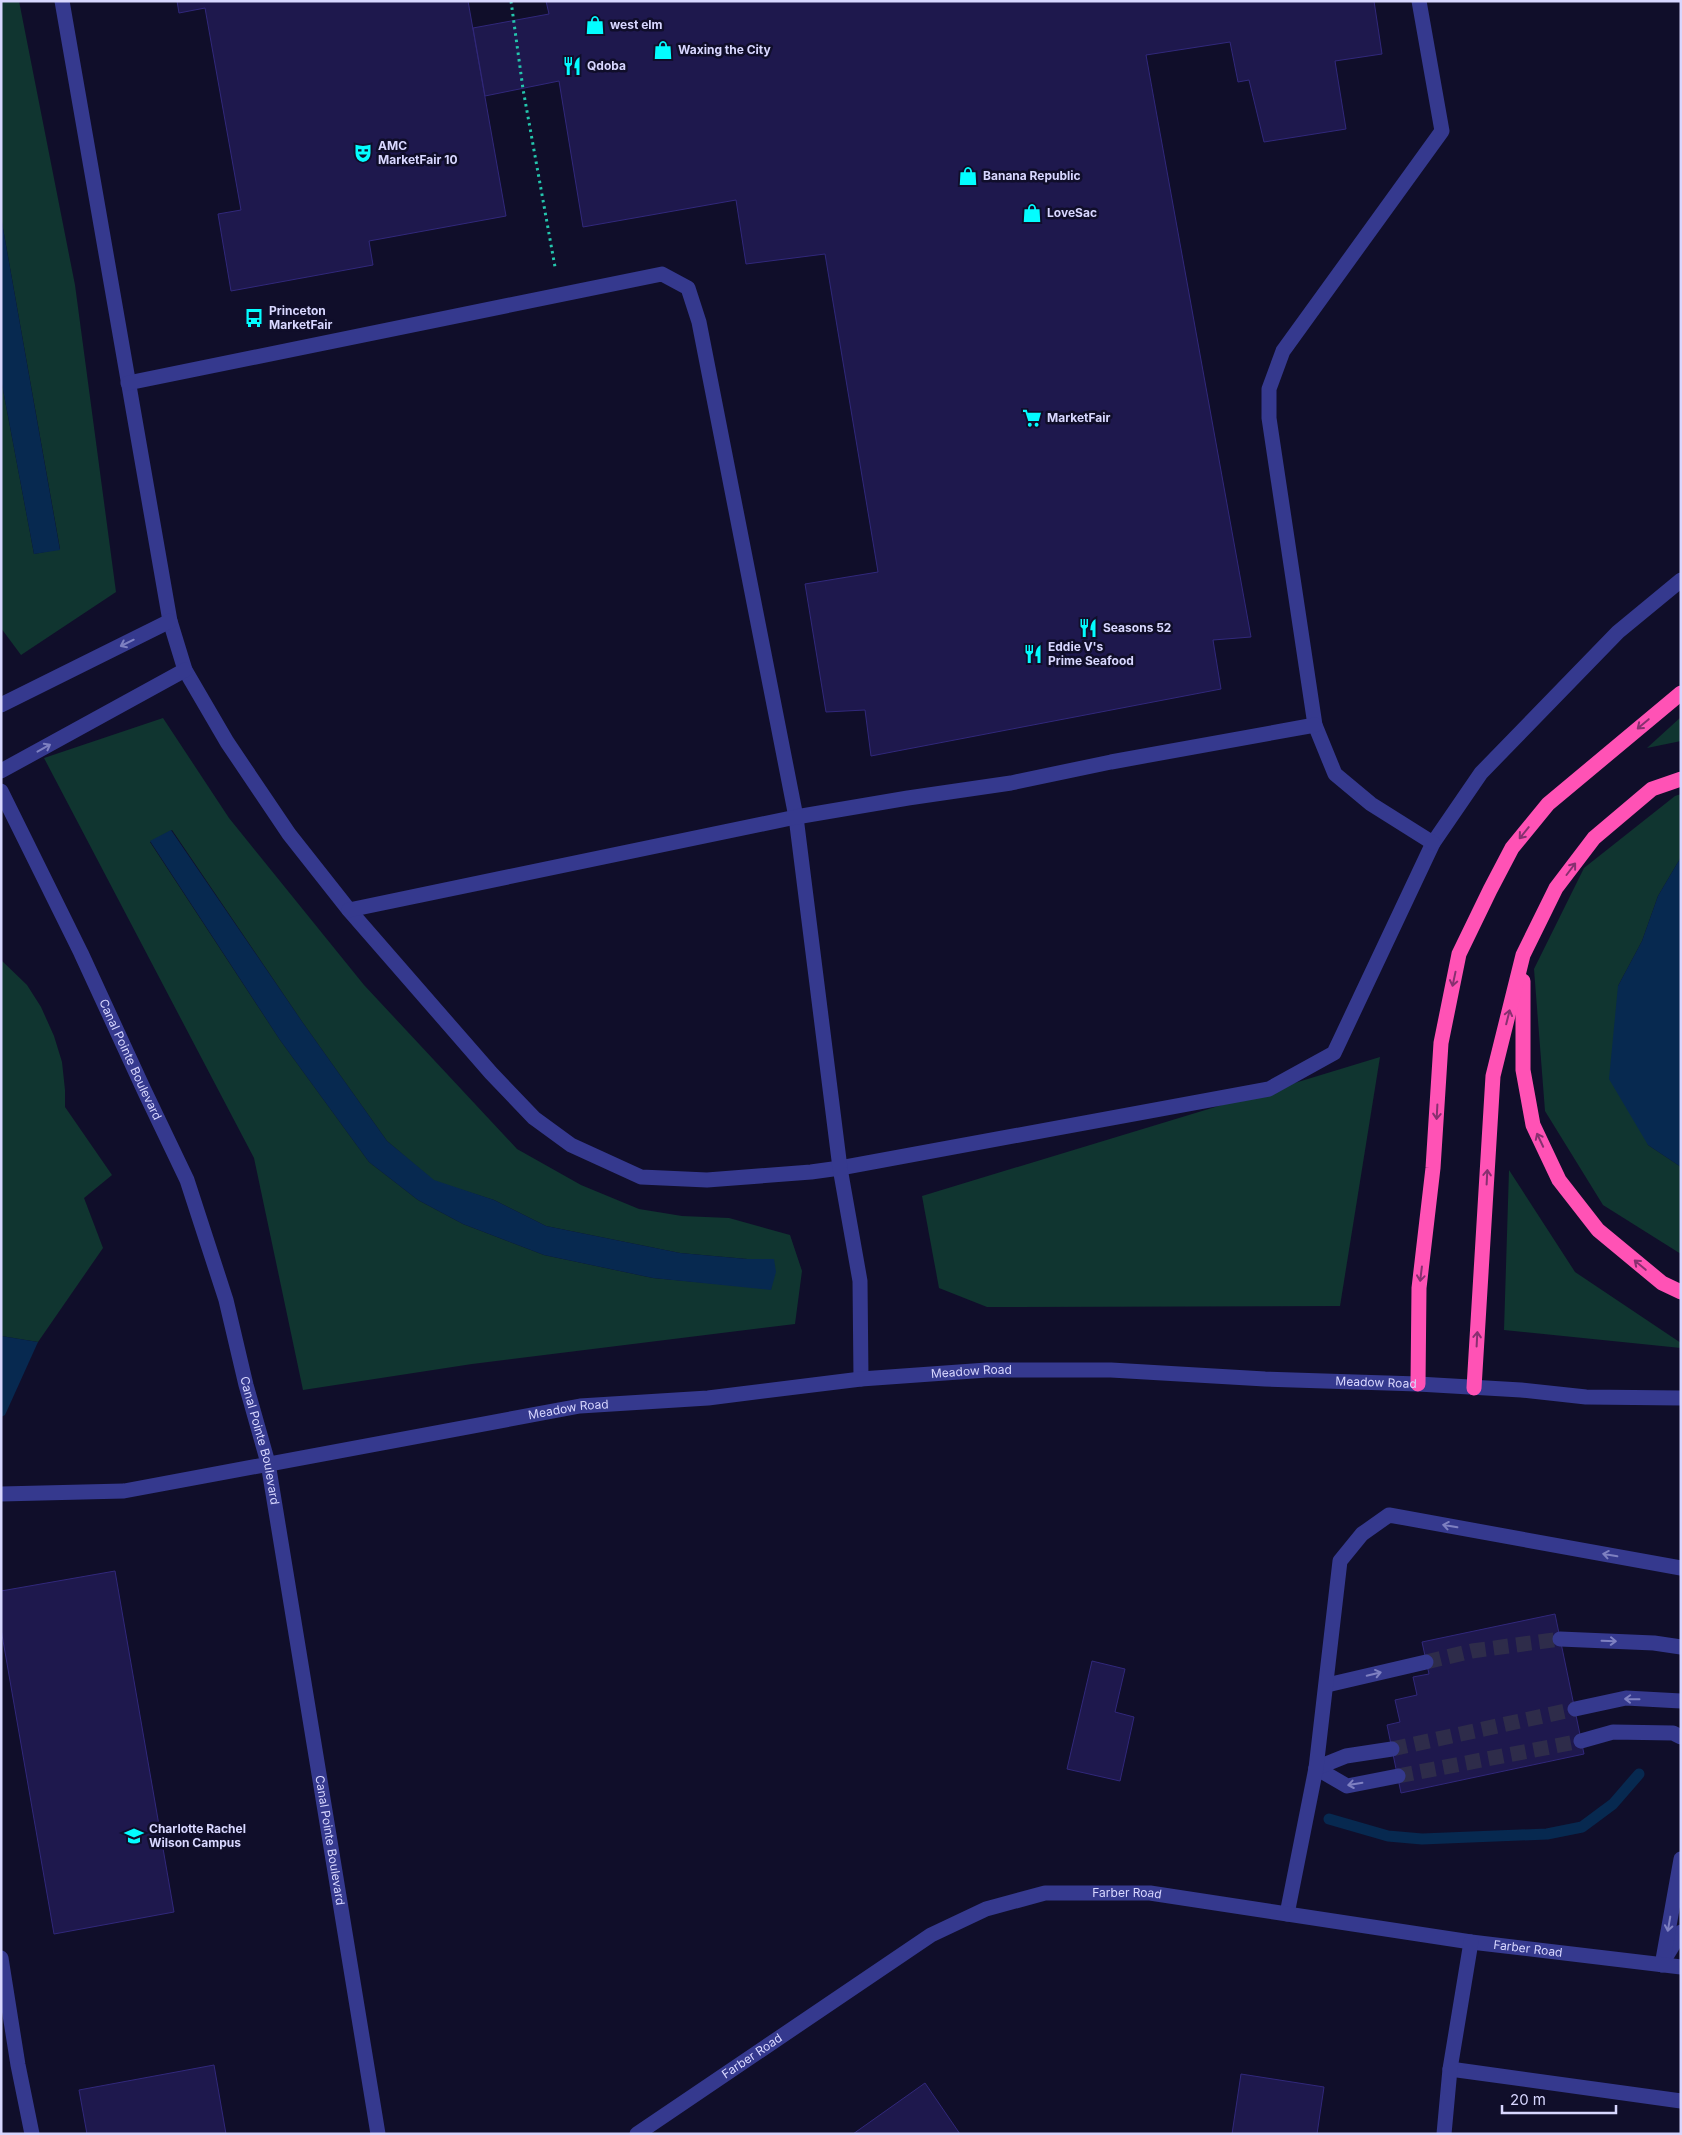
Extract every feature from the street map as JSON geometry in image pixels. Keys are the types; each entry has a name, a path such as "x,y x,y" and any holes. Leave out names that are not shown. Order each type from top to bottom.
{"highway":[{"path":"1418,1384 1419,1288 1433,1168 1441,1043 1459,954 1512,848 1548,804 1681,693"},
{"path":"1474,1388 1493,1076 1523,955 1556,888 1594,838 1652,789 1681,779"},
{"path":"1523,955 1523,1070 1533,1125 1559,1180 1598,1230 1662,1283 1681,1292"}],"street":[{"path":"62,1 170,621 185,670 227,742 289,834 349,910 496,1079 534,1118 570,1145 641,1177 707,1180 840,1168 1269,1089 1334,1053 1432,843 1481,773 1618,632 1681,580"},
{"path":"1419,1 1442,131 1283,351 1269,389 1269,418 1316,725 1335,774 1371,804 1432,843"},
{"path":"128,382 662,274 688,288 699,322 796,817 840,1168 860,1281 861,1379"},
{"path":"1,705 170,621"},
{"path":"1,771 185,670"},
{"path":"349,910 796,817 1011,783 1112,762 1316,725"},
{"name":"Canal Pointe Boulevard","path":"1,791 81,953 188,1180 226,1300 246,1385 268,1464 378,2134"},
{"name":"Meadow Road","path":"1,1494 124,1491 580,1406 708,1398 861,1379 987,1370 1111,1370 1265,1379 1418,1384 1586,1397 1681,1398"},
{"path":"1287,1914 1316,1768 1340,1561 1362,1534 1389,1515 1681,1568"},
{"path":"1560,1639 1654,1643 1681,1647"},
{"path":"1327,1686 1426,1662"},
{"path":"1575,1709 1626,1698 1681,1701"},
{"path":"1581,1741 1613,1732 1673,1733 1681,1737"},
{"path":"1316,1768 1346,1756 1392,1749"},
{"path":"1316,1768 1347,1786 1398,1776"},
{"path":"1662,1965 1681,1859"},
{"name":"Farber Road","path":"637,2134 930,1935 986,1908 1045,1893 1150,1893 1471,1942 1681,1967"},
{"path":"1662,1965 1681,1932"},
{"path":"1444,2134 1450,2069 1471,1942"},
{"path":"1,1958 18,2065 32,2134"},
{"path":"1450,2069 1681,2100"}],"path":[{"path":"511,1 524,89 560,296"}],"green space":[{"path":"1,1 19,1 75,285 116,592 21,655 1,628 1,379 34,554 60,549 1,217"},
{"path":"1681,717 1681,741 1647,748"},
{"path":"163,718 229,818 364,985 517,1149 581,1185 639,1209 682,1216 729,1218 790,1235 802,1271 795,1324 472,1364 303,1390 254,1158 44,758","holes":["172,830 303,1023 387,1141 434,1181 494,1200 546,1226 680,1253 747,1259 774,1259 771,1289 653,1278 544,1255 463,1224 418,1200 369,1162 280,1040 150,842"]},
{"path":"1681,794 1681,857 1658,896 1642,941 1618,986 1648,1145 1681,1167 1681,1254 1603,1205 1545,1111 1534,969 1584,868 1675,796"},
{"path":"1,960 27,985 41,1007 54,1036 62,1062 65,1107 112,1175 84,1198 103,1248 38,1342 1,1336"},
{"path":"1380,1057 1340,1306 987,1307 939,1288 922,1196"},
{"path":"1509,1170 1575,1272 1681,1343 1681,1348 1504,1330"}],"water":[{"path":"1,217 60,550 34,554 1,379"},
{"path":"171,830 303,1023 387,1141 434,1180 494,1200 546,1226 680,1253 747,1259 774,1259 776,1272 771,1290 653,1278 544,1255 463,1224 418,1200 369,1162 280,1040 150,841"},
{"path":"1681,857 1681,1167 1648,1145 1609,1079 1618,986 1642,941 1658,896"},
{"path":"1,1336 38,1342 5,1415 1,1417"}],"building":[{"name":"AMC MarketFair 10","path":"177,1 468,1 506,216 369,241 373,265 231,291 218,214 241,210 205,8 179,13"},
{"name":"MarketFair","path":"546,1 1374,1 1382,54 1335,61 1346,129 1264,142 1249,80 1238,82 1230,42 1146,55 1251,637 1213,640 1221,689 871,756 865,710 826,712 805,584 878,572 825,254 746,264 736,200 583,227 559,81 485,96 473,28 549,14"},
{"path":"115,1571 174,1912 54,1934 1,1629 1,1591"},
{"path":"1555,1614 1584,1754 1401,1793 1387,1725 1400,1722 1395,1700 1417,1695 1413,1677 1429,1674 1422,1642"},
{"path":"1092,1661 1125,1669 1115,1712 1134,1717 1120,1781 1067,1769"},
{"path":"214,2065 226,2134 87,2134 79,2090"},
{"path":"1241,2074 1324,2087 1317,2134 1232,2134"},
{"path":"925,2083 960,2134 853,2134"}],"waterway":[{"path":"1329,1819 1388,1836 1422,1839 1547,1834 1582,1827 1613,1804 1639,1774"}],"tunnel":[{"path":"1426,1662 1472,1651 1560,1639"},
{"path":"1392,1749 1575,1709"},
{"path":"1398,1776 1581,1741"}],"place":[{"name":"west elm","path":"595,25"},
{"name":"Waxing the City","path":"663,50"},
{"name":"Qdoba","path":"572,66"},
{"name":"AMC MarketFair 10","path":"363,153"},
{"name":"Banana Republic","path":"968,176"},
{"name":"LoveSac","path":"1032,213"},
{"name":"Princeton MarketFair","path":"254,318"},
{"name":"MarketFair","path":"1032,418"},
{"name":"Seasons 52","path":"1088,628"},
{"name":"Eddie V's Prime Seafood","path":"1033,654"},
{"name":"Charlotte Rachel Wilson Campus","path":"134,1836"}]}
